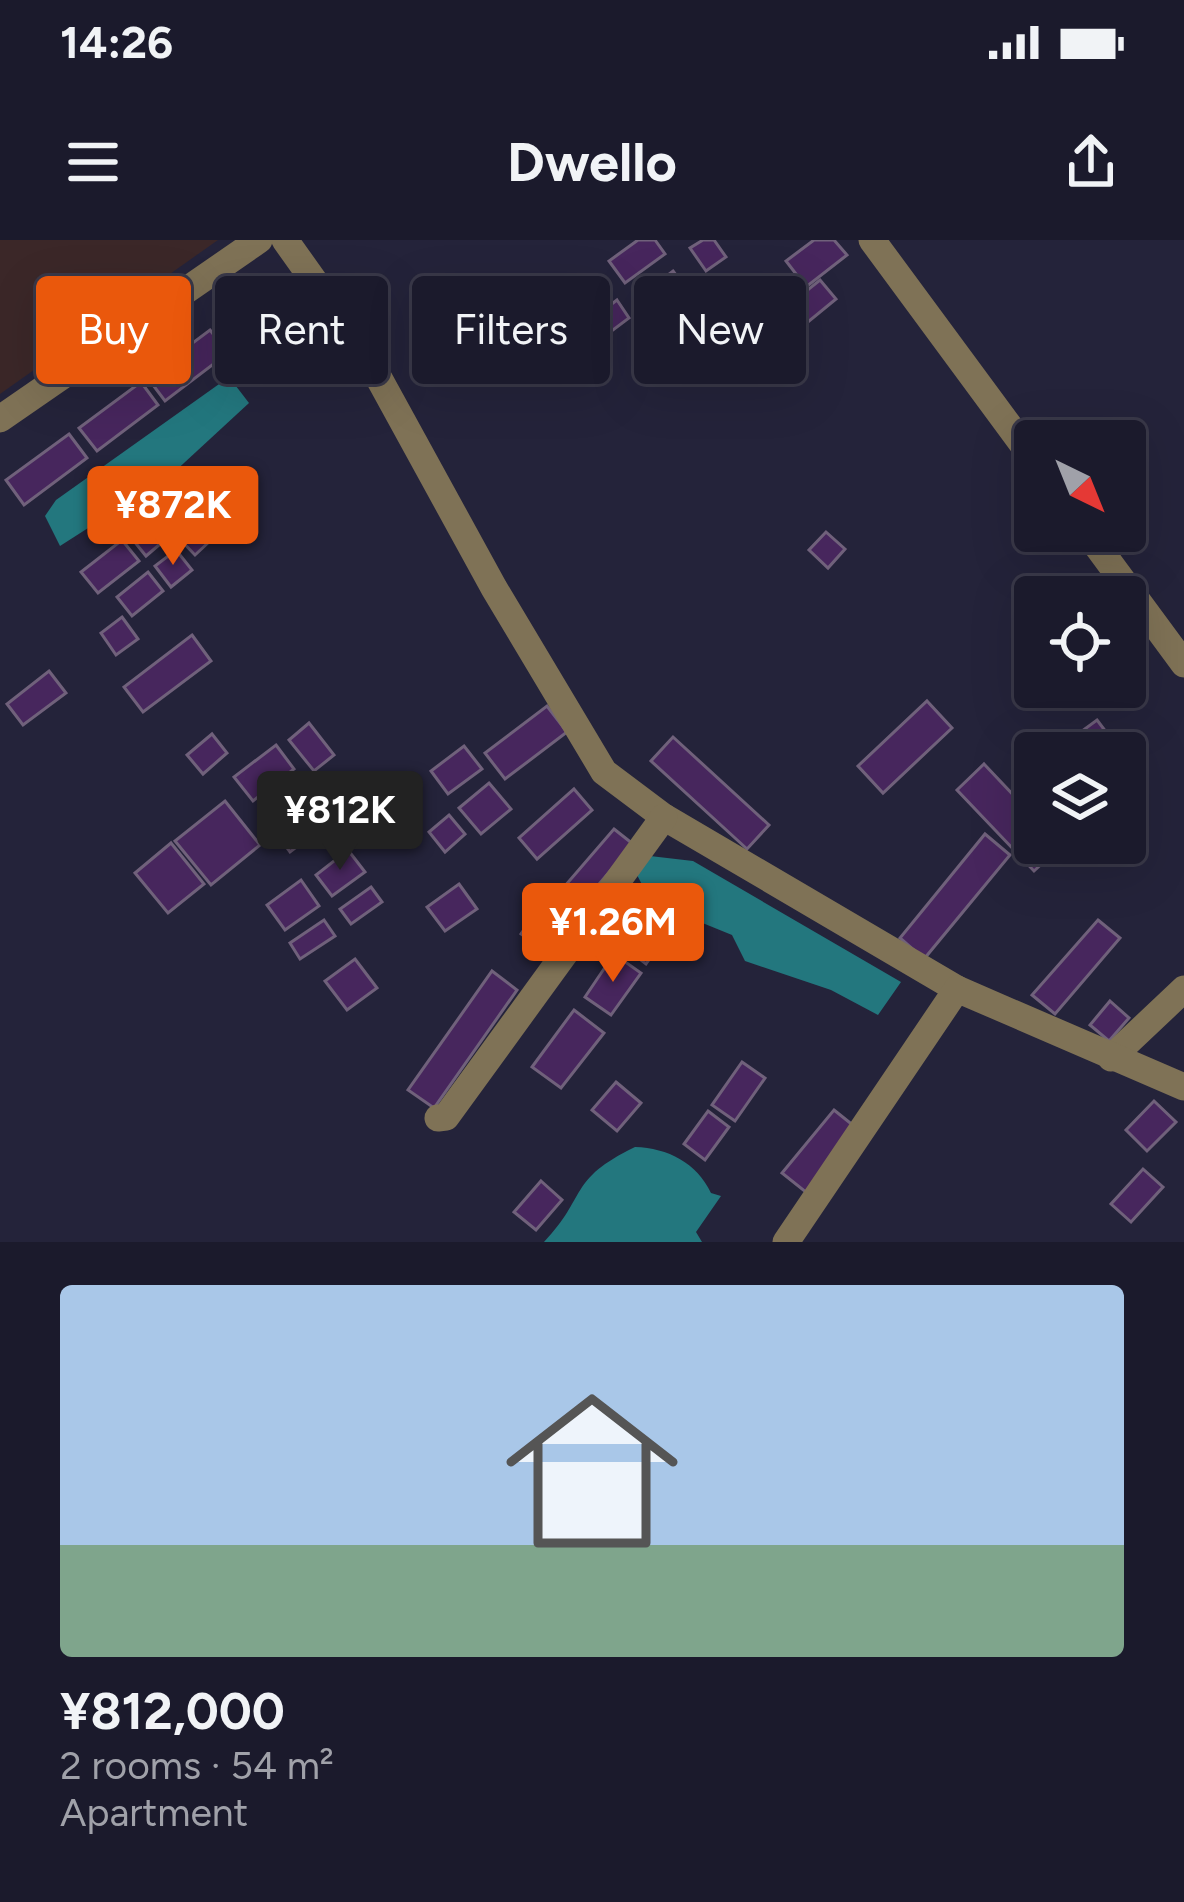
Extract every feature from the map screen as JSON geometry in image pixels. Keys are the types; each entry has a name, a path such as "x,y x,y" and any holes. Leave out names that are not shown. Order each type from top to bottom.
{"street":[{"path":"0,419 259,240"},
{"path":"285,240 364,351 494,588 604,772 664,817 957,988 1184,1088"},
{"path":"872,240 1014,433"},
{"path":"1101,552 1184,664"},
{"path":"438,1118 446,1117 496,1052 664,817"},
{"path":"786,1242 957,988"},
{"path":"1112,1058 1184,989"}],"shaded area":[{"path":"0,240 218,240 167,276 36,276 36,369 0,394"},
{"path":"219,384 234,384 249,403 171,475 60,546 45,516 56,500"},
{"path":"650,856 693,861 901,982 878,1015 831,990 745,961 732,935 651,902 636,873"},
{"path":"635,1147 680,1159 698,1173 711,1193 721,1196 696,1232 702,1242 544,1242 588,1179"}],"building":[{"path":"638,240 655,240 665,254 625,283 609,261"},
{"path":"714,240 726,257 706,271 690,248"},
{"path":"814,240 834,240 847,255 806,287 806,276 798,276 786,261"},
{"path":"820,280 836,299 806,324 806,291"},
{"path":"617,300 629,318 610,332 610,305"},
{"path":"210,330 215,336 215,363 191,381 191,344"},
{"path":"138,384 158,405 97,451 79,428"},
{"path":"152,384 187,384 165,401"},
{"path":"69,434 87,458 24,505 6,480"},
{"path":"204,505 225,527 195,555 174,533"},
{"path":"149,518 166,539 146,556 129,535"},
{"path":"826,532 845,549 828,568 809,550"},
{"path":"122,540 139,561 98,593 81,572"},
{"path":"176,550 192,570 171,587 155,566"},
{"path":"148,572 163,591 132,616 117,597"},
{"path":"122,617 138,639 116,655 101,633"},
{"path":"192,635 211,661 143,712 124,687"},
{"path":"49,671 66,693 23,725 7,704"},
{"path":"927,701 952,728 883,793 858,766"},
{"path":"547,706 567,732 505,779 485,753"},
{"path":"1097,720 1106,732 1081,732"},
{"path":"309,723 334,755 314,771 289,740"},
{"path":"212,734 227,753 203,774 187,755"},
{"path":"673,737 769,825 747,849 651,761"},
{"path":"276,745 294,769 253,801 234,777"},
{"path":"464,746 482,769 448,794 431,771"},
{"path":"984,764 1014,796 1014,850 957,790"},
{"path":"351,777 372,805 347,823 326,795"},
{"path":"489,783 511,809 481,834 459,808"},
{"path":"574,789 592,810 537,859 519,838"},
{"path":"225,801 260,845 211,885 175,841"},
{"path":"449,815 465,834 445,852 429,832"},
{"path":"299,822 310,837 290,852 279,837"},
{"path":"614,829 633,844 583,903 564,887"},
{"path":"985,834 1010,855 924,959 900,938"},
{"path":"171,843 204,884 168,913 135,873"},
{"path":"348,850 365,872 332,896 316,875"},
{"path":"301,880 319,906 285,930 267,905"},
{"path":"459,884 477,909 445,931 427,907"},
{"path":"371,887 382,902 351,924 340,909"},
{"path":"543,902 568,920 546,952 521,934"},
{"path":"644,913 670,931 646,964 621,945"},
{"path":"324,920 335,936 300,959 290,943"},
{"path":"1098,920 1120,938 1055,1014 1032,995"},
{"path":"614,954 641,973 611,1015 585,997"},
{"path":"355,959 377,988 347,1010 325,981"},
{"path":"492,971 517,990 434,1108 408,1090"},
{"path":"1110,1001 1129,1018 1109,1041 1090,1025"},
{"path":"574,1010 604,1033 561,1088 532,1067"},
{"path":"742,1062 765,1078 735,1121 712,1105"},
{"path":"616,1082 641,1103 617,1131 592,1110"},
{"path":"1154,1101 1176,1122 1147,1151 1126,1130"},
{"path":"834,1110 859,1130 807,1193 782,1173"},
{"path":"708,1111 729,1127 705,1160 684,1144"},
{"path":"1143,1169 1163,1187 1131,1222 1111,1204"},
{"path":"541,1181 562,1200 536,1230 514,1212"}]}
